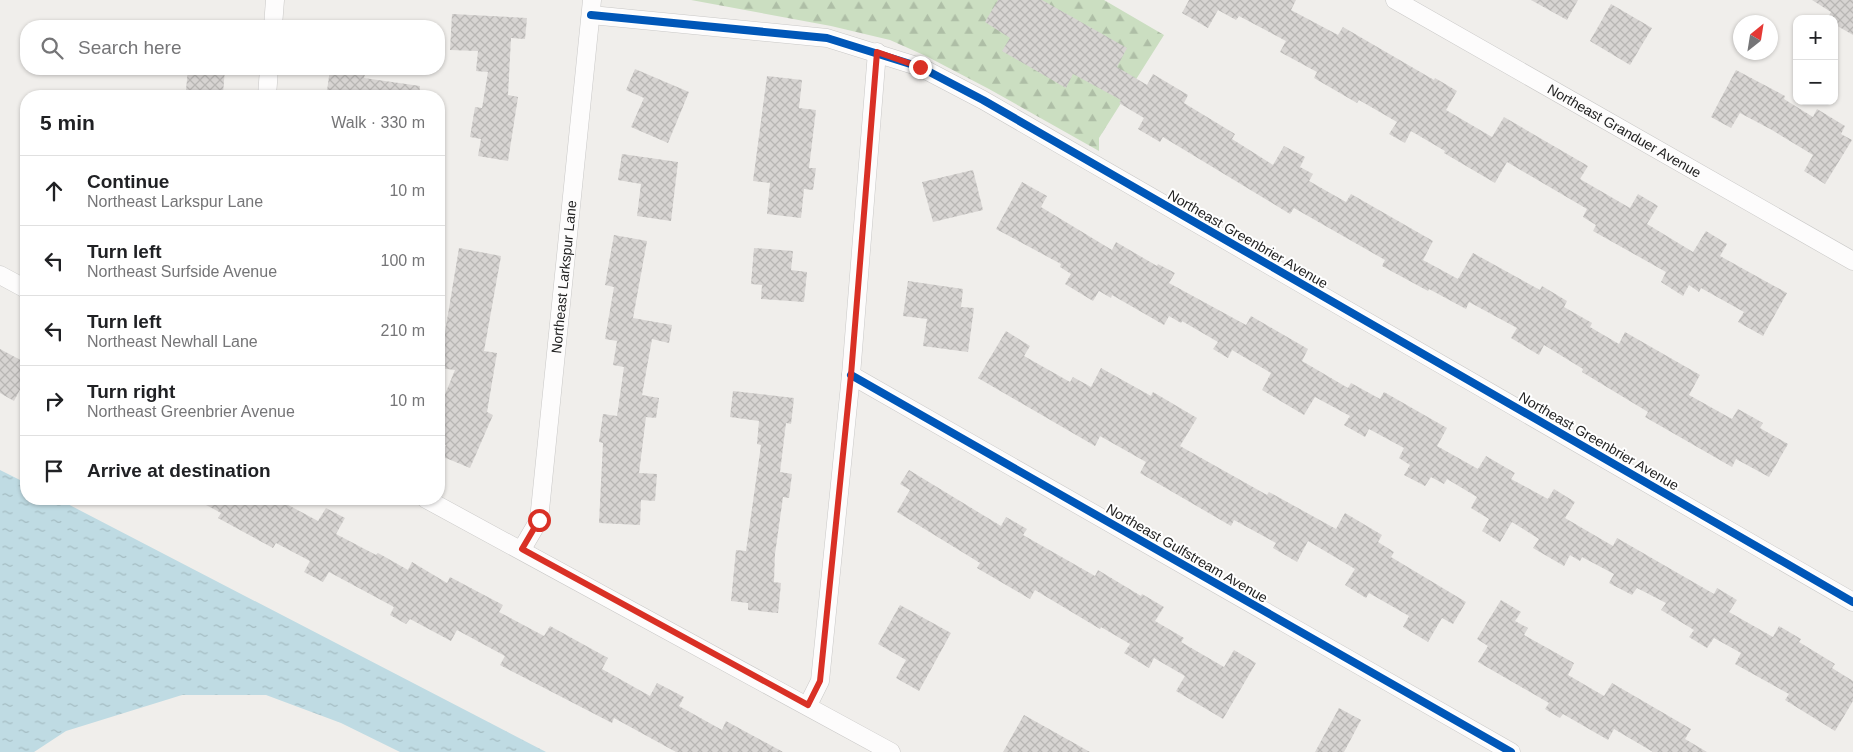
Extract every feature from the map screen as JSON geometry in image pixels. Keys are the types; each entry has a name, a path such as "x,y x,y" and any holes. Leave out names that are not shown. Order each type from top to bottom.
{"street":[{"path":"273,20 275,0"},
{"name":"Northeast Granduer Avenue","path":"1395,0 1853,261"},
{"name":"Northeast Greenbrier Avenue","path":"592,7 827,38 877,52 920,67 983,100 1853,602"},
{"name":"Northeast Larkspur Lane","path":"522,549 539,520 592,7"},
{"path":"808,705 820,681 851,375 877,52"},
{"path":"267,90 269,75"},
{"path":"0,275 20,286"},
{"name":"Northeast Gulfstream Avenue","path":"851,375 1511,752"},
{"path":"438,505 522,549 891,752"}],"green space":[{"path":"691,0 1104,0 1164,35 1099,138 1099,151 989,89 926,56 890,40 831,26"}],"water":[{"path":"0,470 20,480 20,505 70,505 546,752 400,752 341,723 266,695 182,695 66,731 34,752 0,752"}],"building":[{"path":"998,0 1042,0 1127,48 1117,67 1147,85 1153,74 1188,95 1184,103 1235,134 1232,139 1273,165 1284,146 1305,157 1300,167 1313,174 1309,181 1346,202 1351,194 1433,241 1423,260 1458,279 1473,253 1540,290 1542,286 1567,301 1564,307 1592,323 1590,327 1619,344 1625,332 1700,375 1689,395 1732,419 1738,409 1763,423 1760,428 1788,444 1769,477 1736,459 1732,467 1645,417 1648,412 1582,372 1583,369 1544,345 1539,355 1511,338 1517,328 1469,302 1466,309 1429,289 1428,291 1382,266 1385,260 1294,208 1290,214 1163,137 1160,142 1138,129 1144,118 1119,103 1121,100 1073,74 1066,88 1002,51 1010,38 985,22"},
{"path":"1189,0 1296,0 1291,10 1338,35 1343,27 1434,80 1435,78 1457,91 1446,110 1492,137 1504,117 1588,166 1580,179 1630,208 1638,194 1658,206 1647,224 1693,252 1706,231 1727,244 1720,256 1787,293 1763,336 1738,322 1744,312 1701,288 1699,292 1689,285 1683,296 1661,282 1666,272 1593,231 1596,225 1583,217 1587,209 1507,162 1495,183 1411,131 1405,143 1389,134 1397,122 1359,100 1357,103 1314,78 1317,72 1280,52 1286,41 1239,16 1236,20 1218,10 1208,28 1182,13"},
{"path":"1531,0 1578,0 1567,20"},
{"path":"1812,0 1853,0 1853,35 1838,26 1838,15 1829,15 1831,12"},
{"path":"1611,4 1652,28 1630,65 1590,41"},
{"path":"452,14 527,18 525,39 511,38 508,95 518,97 508,161 478,156 481,139 470,137 475,107 482,108 488,72 476,71 478,51 450,50"},
{"path":"635,69 689,92 668,143 631,127 644,98 626,90"},
{"path":"1736,70 1785,96 1784,99 1813,117 1817,109 1845,126 1841,134 1852,140 1825,184 1804,171 1813,155 1772,130 1740,113 1731,128 1711,117"},
{"path":"187,75 224,75 223,90 186,90"},
{"path":"329,75 365,75 364,78 420,86 420,90 327,90"},
{"path":"767,76 802,80 799,108 816,110 809,168 816,168 813,190 804,189 801,218 767,214 770,183 753,181"},
{"path":"622,154 678,162 671,221 637,216 641,184 618,180"},
{"path":"973,170 983,210 933,222 922,182"},
{"path":"1022,182 1047,196 1041,207 1112,250 1116,242 1157,266 1158,264 1175,273 1169,283 1246,325 1251,316 1308,349 1302,361 1348,388 1351,383 1380,399 1384,392 1447,428 1437,446 1478,469 1486,456 1515,473 1511,479 1548,499 1554,489 1575,502 1565,518 1613,546 1617,538 1714,594 1717,588 1737,600 1729,612 1773,637 1779,626 1801,639 1799,642 1835,664 1832,668 1853,681 1853,701 1835,731 1785,700 1789,694 1735,664 1741,653 1714,638 1707,648 1689,637 1694,630 1661,610 1666,603 1637,588 1632,595 1609,583 1614,574 1582,557 1580,561 1570,555 1564,566 1533,548 1539,539 1512,522 1500,542 1482,531 1489,519 1471,508 1477,497 1447,479 1444,484 1431,477 1425,486 1404,475 1410,465 1399,458 1404,448 1369,429 1365,437 1344,425 1350,416 1315,397 1304,415 1262,390 1271,373 1232,350 1228,358 1213,349 1218,342 1182,321 1181,323 1169,316 1164,325 1112,295 1111,298 1099,291 1093,301 1065,284 1071,274 1060,267 1061,264 996,229"},
{"path":"614,235 647,241 633,318 672,325 669,343 652,339 642,395 659,398 656,418 646,417 639,473 657,474 655,501 641,500 640,525 599,523 603,443 599,442 603,414 617,416 624,367 613,365 617,341 605,339 614,287 605,285"},
{"path":"459,248 501,256 484,351 497,353 487,412 493,415 470,468 445,458 445,394 455,370 445,369 445,332"},
{"path":"754,248 793,251 791,270 807,272 804,302 761,299 762,285 751,284"},
{"path":"908,281 963,289 961,307 974,308 968,352 923,346 927,319 903,316"},
{"path":"1006,331 1030,346 1024,356 1070,382 1073,377 1091,387 1101,368 1151,396 1153,392 1197,418 1180,446 1267,495 1269,492 1336,529 1345,513 1382,535 1378,542 1394,552 1391,557 1466,602 1453,624 1442,618 1428,642 1403,627 1409,616 1369,593 1366,598 1345,585 1355,569 1308,541 1297,562 1273,548 1276,543 1234,520 1231,526 1140,473 1146,462 1100,436 1095,446 978,378"},
{"path":"0,349 20,360 20,390 14,401 0,393"},
{"path":"733,391 794,398 791,424 786,423 780,472 792,474 789,498 783,497 775,554 774,582 781,583 778,613 748,610 748,603 731,601 736,550 746,551 761,445 757,444 759,421 730,417"},
{"path":"909,470 1001,526 1006,517 1027,529 1023,535 1095,576 1098,570 1141,596 1142,594 1164,607 1155,621 1184,638 1181,642 1224,667 1234,650 1256,663 1223,719 1176,691 1185,676 1154,658 1149,668 1124,653 1130,644 1101,627 1100,629 1035,590 1030,599 977,568 980,563 897,512 910,490 900,484"},
{"path":"206,505 288,505 318,521 326,508 345,518 336,534 376,555 378,553 408,570 412,562 447,583 450,577 503,605 499,612 544,636 550,626 608,658 602,669 650,696 657,683 684,697 679,706 722,730 726,721 783,752 676,752 614,718 612,723 500,665 505,656 457,630 451,641 410,619 406,624 390,615 394,607 329,572 323,582 304,572 310,561 276,543 273,548 218,518 221,513"},
{"path":"1501,600 1521,612 1515,621 1528,628 1524,635 1574,663 1568,675 1604,696 1612,683 1691,729 1685,739 1707,752 1653,752 1614,729 1608,740 1563,714 1560,718 1545,709 1549,703 1478,662 1488,646 1477,639"},
{"path":"900,605 951,633 919,691 896,678 906,660 878,644"},
{"path":"1339,708 1361,720 1344,752 1315,752"},
{"path":"1024,715 1090,752 1003,752"}],"cycle path":[{"path":"591,15 827,38 920,67 983,100 1853,602"},
{"path":"851,375 1511,752"}],"route":[{"path":"539,520 522,549 808,705 820,681 851,375 877,52 920,67"}]}
